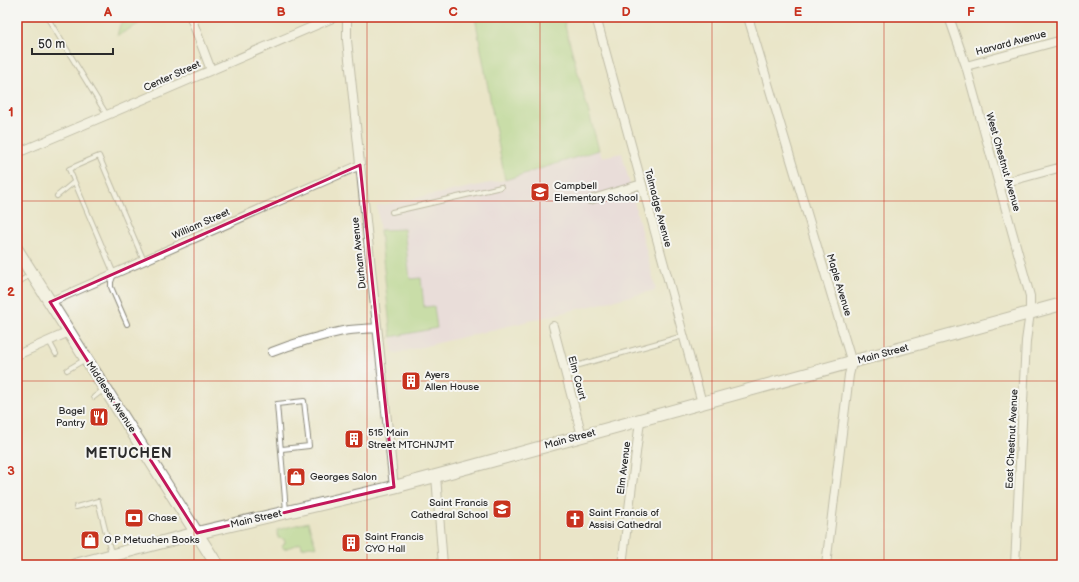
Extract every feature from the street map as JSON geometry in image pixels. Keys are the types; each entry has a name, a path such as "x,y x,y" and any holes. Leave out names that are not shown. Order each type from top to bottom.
{"street":[{"path":"192,17 211,70"},
{"name":"Center Street","path":"17,153 335,17"},
{"name":"Durham Avenue","path":"347,17 347,40 394,487"},
{"name":"Talmadge Avenue","path":"596,17 702,403"},
{"name":"Maple Avenue","path":"748,17 852,363 849,375 826,565"},
{"name":"West Chestnut Avenue","path":"949,17 966,66 1030,296 1030,313"},
{"name":"Harvard Avenue","path":"966,66 1062,40"},
{"name":"William Street","path":"50,302 360,165"},
{"path":"999,184 1062,167"},
{"path":"590,200 642,184"},
{"name":"Middlesex Avenue","path":"17,250 217,565"},
{"name":"Main Street","path":"76,565 97,562 111,556 197,532 436,476 852,363 1062,304"},
{"name":"East Chestnut Avenue","path":"1015,565 1026,341 1030,313"},
{"name":"Elm Court","path":"553,326 582,436"},
{"path":"272,352 300,341 344,331 377,328"},
{"path":"17,355 69,332"},
{"name":"Elm Avenue","path":"622,565 640,421"},
{"path":"436,476 443,565"}],"lane":[{"path":"47,17 108,115"},
{"path":"127,324 111,287 114,274 69,169 99,156 144,260"},
{"path":"57,196 74,182"},
{"path":"392,212 500,187"},
{"path":"17,283 32,274"},
{"path":"565,369 683,336"},
{"path":"49,341 56,354"},
{"path":"66,370 86,359"},
{"path":"94,397 106,389"},
{"path":"282,449 308,446 304,401 277,404 282,449 286,512"},
{"path":"76,507 98,501 111,556"}],"highlighted area":[{"path":"360,165 394,487 197,533 50,302"}],"shaded area":[{"name":"Campbell Elementary School","path":"475,17 579,17 564,22 599,150 602,157 622,153 656,290 393,354 377,206 505,180"}],"green space":[{"path":"134,17 142,17 142,22 117,36 120,24"},
{"path":"475,17 579,17 564,22 599,150 505,180"},
{"path":"404,229 410,279 421,278 424,307 434,306 437,328 391,337 380,230"},
{"path":"308,522 316,547 310,546 302,548 301,543 284,549 282,546 285,543 284,539 278,538 277,530"}],"place":[{"name":"Campbell Elementary School","path":"540,192"},
{"name":"Ayers Allen House","path":"411,381"},
{"name":"Bagel Pantry","path":"99,417"},
{"name":"515 Main Street MTCHNJMT","path":"354,439"},
{"name":"Georges Salon","path":"296,477"},
{"name":"Saint Francis Cathedral School","path":"502,509"},
{"name":"Chase","path":"134,518"},
{"name":"Saint Francis of Assisi Cathedral","path":"575,519"},
{"name":"O P Metuchen Books","path":"90,540"},
{"name":"Saint Francis CYO Hall","path":"351,543"}],"district":[{"name":"METUCHEN","path":"129,453"}]}
